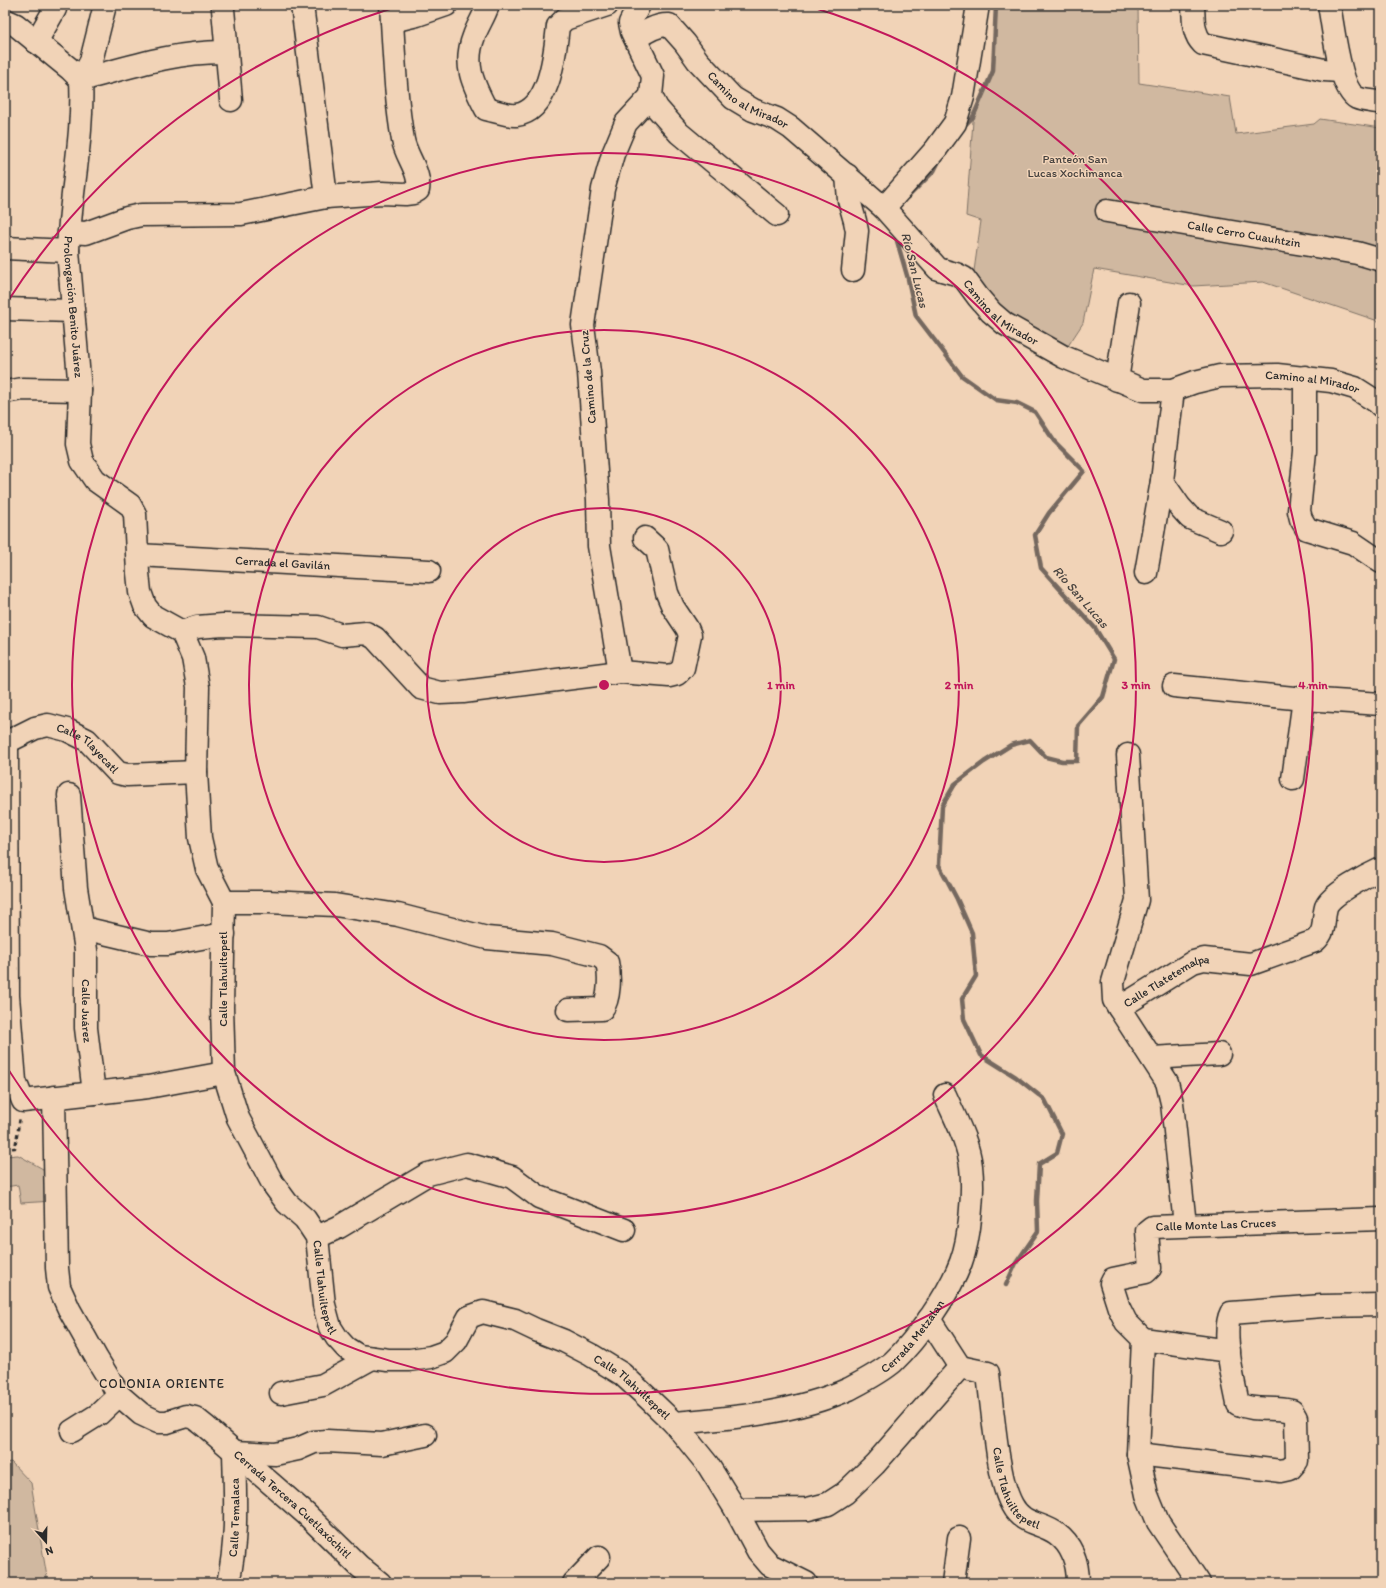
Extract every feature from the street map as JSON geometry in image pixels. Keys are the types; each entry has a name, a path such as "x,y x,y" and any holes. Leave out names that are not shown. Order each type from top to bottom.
{"street":[{"path":"36,42 56,5"},
{"path":"81,80 91,61 105,5"},
{"path":"302,5 326,197"},
{"path":"5,248 69,241 127,218 141,215 241,214 326,197 382,193 413,193 418,190 418,178 403,142 396,81 391,13 417,15 446,5"},
{"path":"488,5 485,16 474,35 468,55 470,72 474,85 486,109 515,116 526,112 539,102 548,84 558,26 565,19 607,5"},
{"path":"639,5 630,23 632,32 653,76 651,96 657,108 679,133 777,215"},
{"path":"884,208 936,149 955,123 963,97 978,5"},
{"path":"1193,5 1194,30 1198,39 1203,44 1324,70 1341,71"},
{"path":"1329,5 1341,71 1348,88 1356,97 1381,102"},
{"path":"223,9 232,100"},
{"path":"5,20 16,26 70,69 81,80"},
{"name":"Camino al Mirador","path":"636,38 657,26 669,26 685,43 698,61 733,98 753,110 777,119 791,128 884,208 938,269 964,278 986,307 1005,324 1064,357 1143,390 1173,390 1220,376 1277,375 1331,381 1355,388 1381,406"},
{"path":"81,80 158,60 207,52 227,52"},
{"name":"Prolongación Benito Juárez","path":"81,80 81,119 69,241 72,311 80,390 77,431 78,444 82,461 95,480 130,505 135,514 140,592 145,606 154,616 182,632"},
{"name":"Camino de la Cruz","path":"620,672 599,546 598,500 592,409 583,325 603,189 613,154 626,123 651,96"},
{"path":"847,175 849,200 857,232 853,270"},
{"name":"Calle Cerro Cuauhtzin","path":"1107,211 1357,253 1381,260"},
{"path":"1117,380 1129,303"},
{"path":"5,309 72,311"},
{"path":"1305,377 1305,451 1299,511 1301,519 1307,529 1353,543 1381,562"},
{"path":"5,392 22,389 80,390"},
{"path":"1146,573 1162,481 1173,390"},
{"path":"1162,481 1180,508 1190,518 1221,531"},
{"path":"182,632 197,627 222,625 318,627 342,635 366,633 375,638 421,688 440,693 463,692 620,672 669,676 677,674 683,668 690,636 687,628 673,607 667,593 657,549 645,538"},
{"name":"Cerrada el Gavilán","path":"138,556 428,571"},
{"name":"Calle Tlahuiltepetl","path":"182,632 194,658 198,687 196,772 200,838 207,868 224,902 222,1007 224,1073 238,1118 269,1178 287,1203 305,1219 317,1237 324,1305 330,1327 337,1338 346,1348 359,1356 410,1360 431,1357 445,1352 456,1341 469,1317 483,1312 501,1315 564,1341 622,1374 674,1423 708,1465 736,1510 758,1551 770,1565 806,1583"},
{"path":"1174,686 1304,699 1381,704"},
{"path":"1293,779 1304,699"},
{"name":"Calle Tlayecatl","path":"6,742 35,728 48,725 67,730 87,740 118,773 127,775 196,772"},
{"path":"6,742 8,996 15,1081 23,1101 148,1087 224,1073"},
{"path":"1119,1008 1114,1000 1113,982 1137,900 1128,755"},
{"name":"Calle Juárez","path":"69,795 76,888 86,950 86,1028 94,1093"},
{"name":"Calle Tlatetemalpa","path":"1185,1225 1172,1102 1167,1082 1119,1008 1193,962 1204,959 1251,964 1315,941 1321,936 1326,907 1337,895 1365,877 1381,869"},
{"path":"224,902 335,904 398,915 487,938 552,944 599,956 607,962 609,972 606,1004 602,1009 596,1010 568,1010"},
{"path":"82,928 151,944 168,944 224,934"},
{"path":"1152,1058 1219,1054"},
{"name":"Cerrada Metzalan","path":"674,1423 730,1418 774,1411 820,1399 848,1389 874,1376 892,1362 929,1319 954,1279 961,1262 966,1246 971,1207 971,1166 966,1145 945,1095"},
{"name":"Cerrada Tercera Cuetlaxóchitl","path":"54,1097 57,1268 59,1287 69,1309 97,1359 119,1394 141,1414 158,1422 167,1422 186,1416 195,1418 306,1514 359,1566 380,1583"},
{"path":"317,1237 340,1227 428,1174 467,1164 512,1177 539,1197 624,1230"},
{"name":"Calle Monte Las Cruces","path":"1143,1340 1126,1322 1119,1308 1111,1283 1113,1279 1146,1272 1150,1268 1147,1231 1152,1227 1381,1219"},
{"path":"1138,1454 1281,1471 1290,1469 1297,1461 1296,1418 1292,1411 1282,1408 1247,1408 1238,1404 1229,1351 1227,1320 1231,1314 1322,1306 1381,1305"},
{"path":"736,1510 808,1509 828,1504 845,1493 865,1474 960,1367 929,1319"},
{"path":"1199,1583 1158,1522 1146,1495 1138,1454 1143,1340 1229,1351"},
{"path":"281,1393 323,1385 372,1358"},
{"name":"Calle Tlahuiltepetl","path":"960,1367 988,1373 994,1431 1002,1479 1012,1506 1022,1518 1057,1534 1069,1547 1076,1559 1078,1583"},
{"path":"72,1431 87,1423 99,1414 119,1394"},
{"path":"234,1452 275,1454 298,1449 314,1442 368,1445 382,1444 425,1435"},
{"name":"Calle Temalaca","path":"228,1583 232,1567 235,1521 234,1452"},
{"path":"953,1583 959,1538"},
{"path":"574,1583 599,1557"}],"path":[{"path":"5,1149 15,1148 23,1101"}],"green space":[{"name":"Panteón San Lucas Xochimanca","path":"995,5 1138,5 1139,83 1230,97 1236,134 1314,124 1320,119 1381,128 1381,322 1263,282 1193,286 1094,269 1083,323 1066,349 1009,320 973,278 981,221 966,216 973,121 993,71"},
{"path":"18,1155 43,1169 53,1185 53,1201 21,1203 18,1185 5,1187 5,1156"},
{"path":"11,1462 31,1483 48,1583 5,1583 5,1463"}],"waterway":[{"name":"Río San Lucas","path":"963,127 973,117 993,71 996,5"},
{"name":"Río San Lucas","path":"908,197 934,171 940,159"},
{"name":"Río San Lucas","path":"895,234 908,279 916,316 962,376 996,400 1017,403 1035,412 1054,441 1084,471 1049,513 1035,535 1041,568 1095,628 1114,659 1103,697 1078,726 1077,761 1062,761 1046,757 1030,740 1011,745 984,762 955,784 942,806 939,865 957,899 972,933 976,976 962,999 964,1019 981,1055 1016,1077 1045,1100 1062,1134 1057,1153 1039,1164 1037,1201 1038,1231 1016,1263 1006,1285"}],"district":[{"name":"COLONIA ORIENTE","path":"162,1383"}]}
